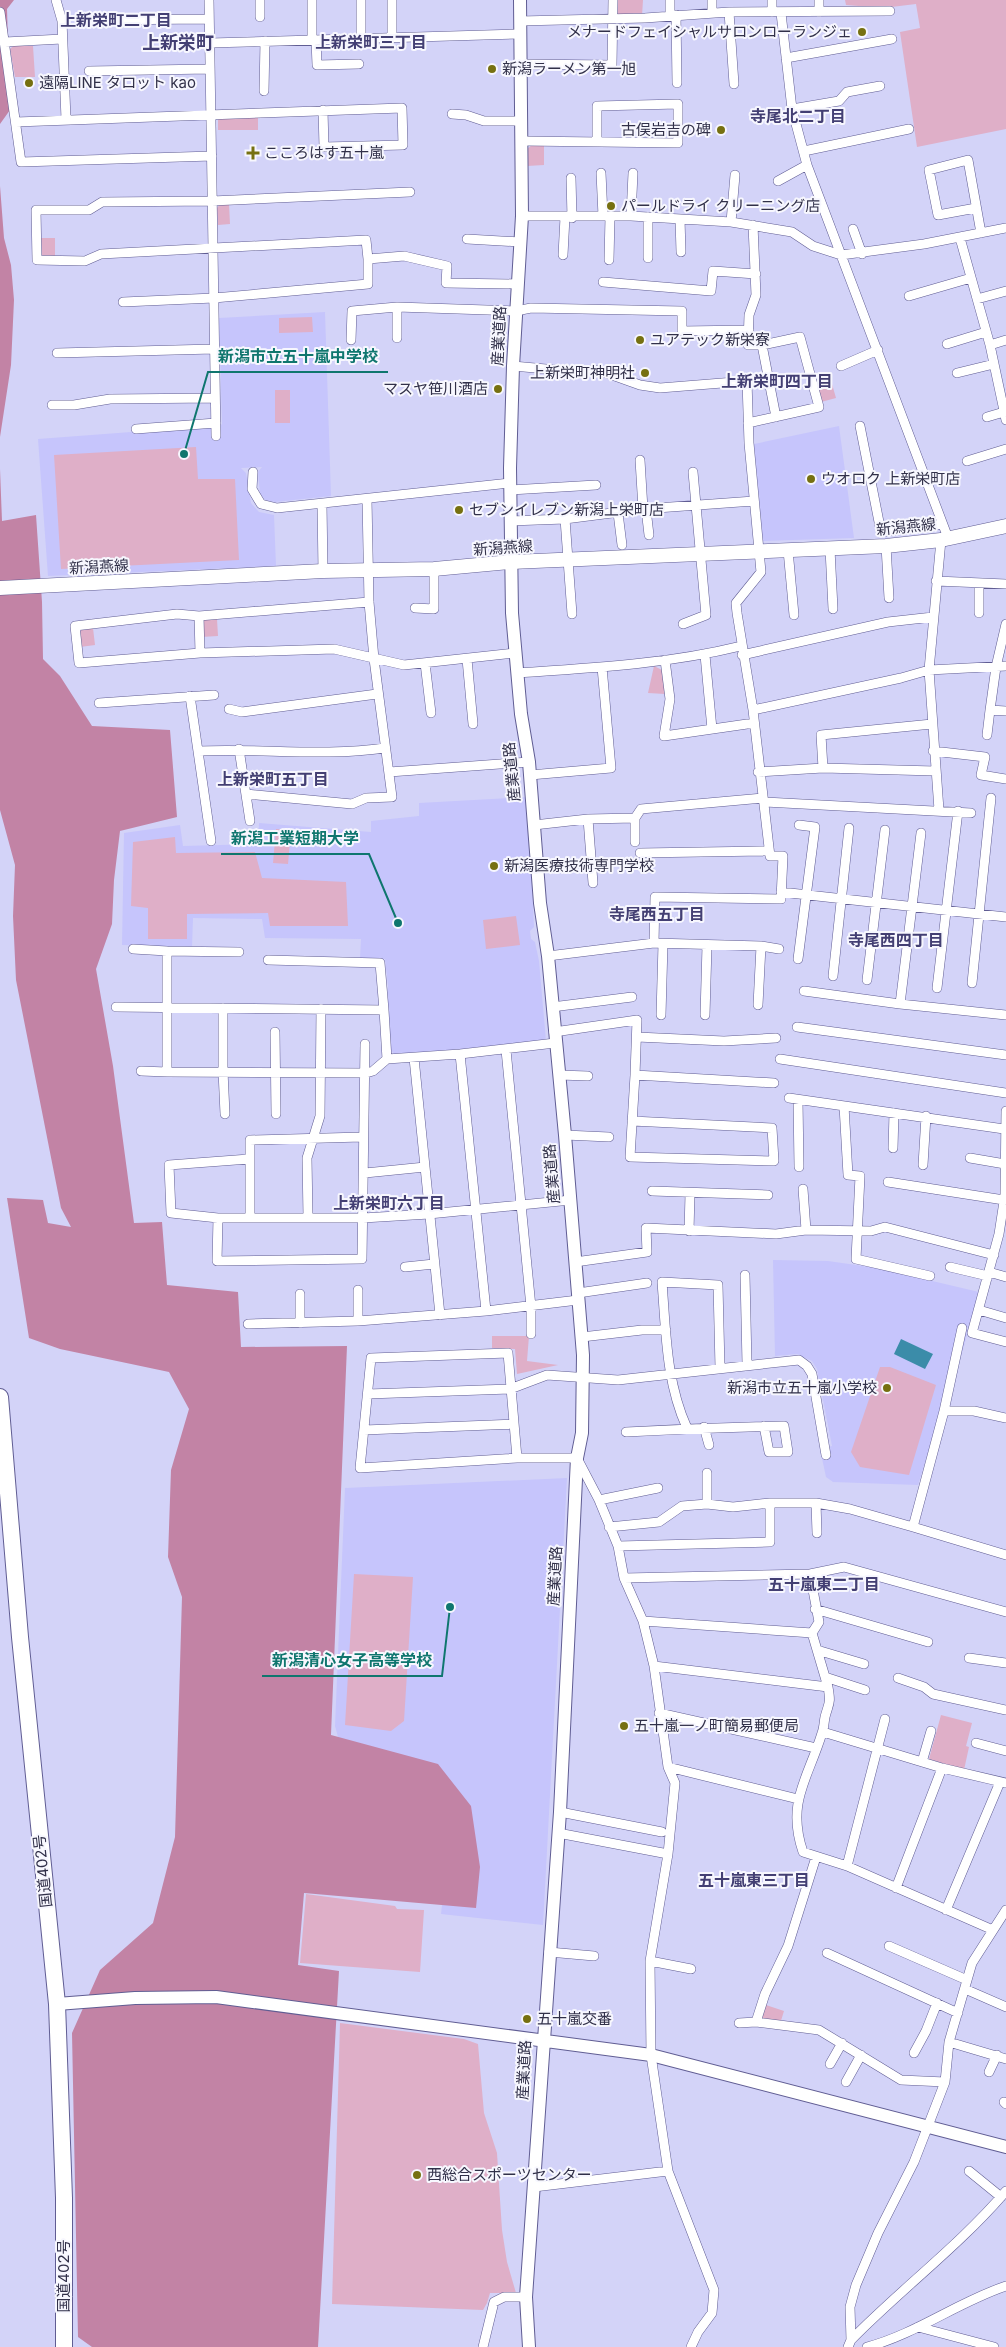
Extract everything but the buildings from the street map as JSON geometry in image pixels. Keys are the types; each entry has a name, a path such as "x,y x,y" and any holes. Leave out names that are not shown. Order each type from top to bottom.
{"highway":[{"name":"国道402号","path":"0,1397 20,1638 57,2004 64,2198 64,2347"}],"main road":[{"name":"新潟燕線","path":"0,588 368,570 434,569 511,562 701,556 886,546 944,539 1006,526"}],"street":[{"path":"56,0 62,21 66,120"},
{"path":"209,0 216,436"},
{"path":"260,0 260,17"},
{"path":"312,0 317,65 359,64"},
{"path":"360,38 361,0"},
{"path":"392,0 392,38"},
{"name":"産業道路","path":"520,0 523,140 522,216 513,366 510,487 512,613 521,714 530,769 540,903 548,956 554,1038 566,1135 582,1337 582,1433 577,1458 560,1812 542,2041 526,2297 529,2347"},
{"path":"521,64 612,65 613,0"},
{"path":"670,0 673,15 677,83"},
{"path":"712,0 712,13"},
{"path":"772,0 777,12 786,58 792,109 807,165 942,524 944,539 936,581 929,670 933,751 939,810"},
{"path":"819,0 819,12"},
{"path":"0,12 21,162 212,156"},
{"path":"210,43 392,38 612,18 645,18 729,12 890,12"},
{"path":"729,12 734,84"},
{"path":"88,20 209,19"},
{"path":"5,42 62,39"},
{"path":"786,58 892,39"},
{"path":"264,41 264,91"},
{"path":"88,71 210,69"},
{"path":"792,109 839,101 847,92 880,86"},
{"path":"523,140 597,142 678,143 678,104 597,106 597,142"},
{"path":"16,122 211,113 323,110 402,108 403,145 324,147 323,110"},
{"path":"452,114 466,114 484,121 522,121"},
{"path":"804,151 909,129"},
{"path":"976,208 938,215 929,170 968,160 981,233"},
{"path":"778,181 807,165"},
{"path":"601,173 609,260"},
{"path":"631,216 632,173"},
{"path":"731,222 735,175"},
{"path":"563,254 569,217 571,178"},
{"path":"123,302 214,298 368,284 366,240 212,250 101,254 85,261 37,260 36,210 89,210 102,202 212,201 410,192"},
{"path":"522,216 631,216 731,222 792,232 813,246 841,255 862,254 960,238 1006,228"},
{"path":"648,217 648,258"},
{"path":"680,219 681,252"},
{"path":"748,423 819,407 800,337 762,345 748,345 749,315 756,296 753,225"},
{"path":"854,229 862,254"},
{"path":"960,238 990,344 1005,416 988,417"},
{"path":"467,239 520,242"},
{"path":"368,259 404,256 447,266 446,283 518,284"},
{"path":"604,282 711,291 713,271 756,274"},
{"path":"909,296 971,278"},
{"path":"977,299 1006,291"},
{"path":"351,340 352,311 397,307 682,311 682,331 749,330"},
{"path":"397,307 397,338"},
{"path":"947,344 986,332"},
{"path":"990,344 1006,340"},
{"path":"762,345 776,417"},
{"path":"57,353 214,348"},
{"path":"841,366 878,350"},
{"path":"957,373 994,364"},
{"path":"513,366 568,371 598,370 640,384 660,388 747,380 748,423 761,572 736,603 742,651 753,710 758,772 764,800 769,851 770,856 783,856 781,899 655,897 659,944 661,1015"},
{"path":"52,405 74,405 110,399 215,398"},
{"path":"136,429 216,423"},
{"path":"860,426 881,532 942,524"},
{"path":"967,461 1006,449"},
{"path":"640,460 649,535"},
{"path":"253,472 252,489 262,504 276,508 510,487 596,485"},
{"path":"683,624 706,615 693,472"},
{"path":"246,794 352,804 366,798 392,797 377,694 369,602 367,499"},
{"path":"510,521 565,519 645,509 754,501"},
{"path":"322,504 323,572"},
{"path":"618,513 622,545"},
{"path":"565,519 572,614"},
{"path":"886,546 890,598"},
{"path":"830,549 833,609"},
{"path":"788,550 794,615"},
{"path":"414,608 434,609 434,569"},
{"path":"936,581 1006,584"},
{"path":"979,583 979,613"},
{"path":"369,602 199,616 177,614 76,626 79,662 200,653 334,648 404,665 516,653"},
{"path":"199,616 200,653"},
{"path":"518,673 602,667 742,651 888,622 933,617"},
{"path":"987,735 996,667 1006,630"},
{"path":"705,655 712,729"},
{"path":"467,659 473,724"},
{"path":"665,660 670,699 664,736 754,723"},
{"path":"425,663 431,713"},
{"path":"753,710 901,678 929,670 1006,666"},
{"path":"389,772 611,768 602,667"},
{"path":"229,709 242,712 377,694"},
{"path":"99,703 214,695"},
{"path":"190,696 210,841"},
{"path":"990,710 1006,711"},
{"path":"823,768 821,735 932,724"},
{"path":"198,751 239,749 359,752 385,748"},
{"path":"239,749 250,821"},
{"path":"933,751 985,757 981,775 1006,778"},
{"path":"758,772 823,768 935,771"},
{"path":"972,983 992,798"},
{"path":"635,842 635,818 641,809 764,800 970,813"},
{"path":"937,988 958,811"},
{"path":"534,825 588,819 635,818"},
{"path":"588,819 593,883"},
{"path":"798,959 815,827 799,825"},
{"path":"833,976 849,828"},
{"path":"867,980 885,830"},
{"path":"900,1004 921,833"},
{"path":"640,853 769,851"},
{"path":"781,892 1006,917"},
{"path":"548,956 659,944 761,946 778,949"},
{"path":"705,1015 707,946"},
{"path":"758,1005 761,946"},
{"path":"133,949 239,952"},
{"path":"167,951 167,1072"},
{"path":"268,960 380,962 387,1059"},
{"path":"804,991 900,1004 1006,1015"},
{"path":"552,1007 632,997"},
{"path":"116,1007 384,1010"},
{"path":"223,1008 225,1114"},
{"path":"308,1217 307,1158 320,1116 322,1072 320,1009"},
{"path":"141,1071 366,1072 373,1071 387,1059 506,1050 637,1020 630,1157 774,1161 772,1128 632,1122"},
{"path":"797,1027 1006,1055"},
{"path":"275,1032 276,1114"},
{"path":"637,1037 724,1041 776,1038"},
{"path":"218,1218 217,1262 362,1259 365,1173 362,1137 366,1072 365,1044"},
{"path":"506,1050 522,1204 531,1307 531,1334"},
{"path":"460,1054 486,1311"},
{"path":"414,1058 440,1315"},
{"path":"780,1059 1006,1093"},
{"path":"559,1075 588,1076"},
{"path":"635,1075 774,1083"},
{"path":"799,1167 793,1099 926,1116 1004,1129"},
{"path":"844,1106 848,1175 860,1176 856,1259 930,1276"},
{"path":"1006,1111 1004,1129 1005,1197 1003,1235 994,1255 972,1333 1006,1342"},
{"path":"893,1148 894,1113"},
{"path":"923,1165 926,1116"},
{"path":"566,1135 608,1137"},
{"path":"250,1217 250,1140 362,1137"},
{"path":"970,1158 1005,1164"},
{"path":"249,1159 169,1165 171,1213 218,1218 363,1218 429,1214 571,1200"},
{"path":"365,1173 425,1167"},
{"path":"888,1182 1005,1197"},
{"path":"803,1189 806,1230"},
{"path":"652,1192 768,1195"},
{"path":"689,1231 690,1194"},
{"path":"575,1262 647,1252 646,1228 776,1234 806,1230 871,1231 885,1226 994,1255"},
{"path":"404,1267 434,1264"},
{"path":"950,1267 1006,1277"},
{"path":"745,1275 747,1364"},
{"path":"687,1428 678,1408 670,1374 662,1282 718,1286 720,1368"},
{"path":"248,1324 358,1322 531,1307 578,1296 647,1284"},
{"path":"358,1290 358,1322"},
{"path":"300,1294 300,1323"},
{"path":"979,1310 1006,1318"},
{"path":"913,1527 944,1411 962,1328"},
{"path":"582,1337 642,1330 666,1330"},
{"path":"517,1458 508,1353 371,1358 360,1468 517,1458 577,1458 599,1500 618,1546 624,1578 643,1621 654,1666 659,1713 668,1767 675,1783 668,1854 650,1961 651,2055 668,2171 714,2290 712,2313 698,2332 691,2347"},
{"path":"368,1394 510,1389 547,1375 618,1380 747,1364 799,1360 807,1366 812,1374 826,1455"},
{"path":"944,1411 974,1411 1006,1418"},
{"path":"364,1430 514,1424"},
{"path":"626,1432 704,1427 764,1426"},
{"path":"704,1427 708,1446"},
{"path":"706,1473 707,1504"},
{"path":"599,1500 658,1488"},
{"path":"816,1502 817,1533"},
{"path":"610,1527 659,1522 682,1506 707,1504 733,1507 770,1503 816,1502 850,1508 1006,1555"},
{"path":"618,1546 770,1542 770,1503"},
{"path":"624,1578 810,1574 844,1567 1006,1612"},
{"path":"810,1574 818,1622 812,1633 831,1703 798,1799 796,1826 803,1852 847,1866 992,1930"},
{"path":"815,1609 928,1642"},
{"path":"643,1621 812,1633"},
{"path":"817,1650 864,1664"},
{"path":"969,1658 1006,1663"},
{"path":"654,1666 828,1688"},
{"path":"825,1677 865,1690"},
{"path":"898,1678 924,1687 933,1694 1006,1710"},
{"path":"659,1713 816,1748"},
{"path":"847,1866 885,1718"},
{"path":"922,1762 930,1731"},
{"path":"822,1732 942,1768 1003,1782 946,1910"},
{"path":"976,1743 1006,1752"},
{"path":"668,1767 798,1799"},
{"path":"896,1888 942,1768"},
{"path":"560,1812 662,1832"},
{"path":"558,1833 668,1854"},
{"path":"756,2022 765,1994 788,1946 816,1857"},
{"path":"849,2344 850,2307 856,2285 878,2233 914,2162 945,2082 949,2042 972,1963 1006,1910"},
{"path":"889,1946 968,1980"},
{"path":"549,1952 594,1956"},
{"path":"827,1953 958,2013"},
{"path":"650,1961 691,1969"},
{"path":"965,1989 1006,2007"},
{"path":"57,2004 135,1998 216,1997 651,2055 1006,2147"},
{"path":"914,2053 926,2031 937,2003"},
{"path":"739,2023 756,2022 819,2030 901,2080 945,2082"},
{"path":"949,2042 1006,2059"},
{"path":"830,2064 842,2043"},
{"path":"846,2082 861,2055"},
{"path":"989,2072 997,2055"},
{"path":"534,2186 668,2171"},
{"path":"849,2344 885,2306 917,2280 1003,2194 969,2171"},
{"path":"867,2347 891,2341 985,2293 1006,2286"},
{"path":"483,2347 494,2302 504,2297 526,2297"},
{"path":"918,2327 994,2347"}],"shaded area":[{"path":"0,0 14,0 7,9 10,110 0,124"},
{"path":"617,0 643,0 642,16 619,16 617,13"},
{"path":"845,0 1006,0 1006,129 917,147 900,32 920,28 916,4 883,8 846,5"},
{"path":"13,46 33,46 35,77 15,77 10,49"},
{"path":"258,116 258,130 218,130 218,120 220,117"},
{"path":"532,145 544,146 544,165 527,166 527,149"},
{"path":"0,186 4,238 11,265 14,300 11,365 0,437"},
{"path":"220,204 229,204 230,224 218,225 217,208"},
{"path":"41,238 55,238 55,257 45,258 42,255"},
{"path":"325,312 331,496 275,502 265,500 260,493 258,472 262,467 241,468 246,473 251,503 259,512 274,515 276,566 48,576 38,439 211,426 211,439 218,440 218,428 222,424 219,318"},
{"path":"312,317 313,332 279,333 279,318"},
{"path":"832,384 836,398 821,402 816,389"},
{"path":"275,390 290,390 290,423 275,423"},
{"path":"839,426 854,538 763,541 754,444"},
{"path":"196,447 198,479 235,479 239,560 61,569 54,455"},
{"path":"0,469 2,521 36,515 42,602 43,659 60,676 92,726 170,730 177,817 120,831 114,880 112,924 96,969 113,1066 134,1223 162,1222 167,1285 238,1292 241,1347 347,1346 331,1735 438,1764 471,1806 480,1867 476,1908 304,1893 298,1965 339,1971 318,2347 92,2347 78,2337 72,2033 100,1970 153,1923 175,1837 182,1597 168,1557 171,1470 189,1409 169,1372 60,1349 29,1338 7,1198 43,1200 48,1223 71,1227 61,1208 16,980 13,916 15,865 0,810"},
{"path":"217,619 218,636 201,637 202,620"},
{"path":"93,628 95,645 80,647 79,633 81,630"},
{"path":"654,666 662,670 665,694 648,693"},
{"path":"527,797 534,927 530,931 531,939 535,942 539,961 546,1041 396,1055 388,1048 388,985 385,959 360,959 361,939 265,938 262,919 193,918 192,947 122,945 124,833 180,825 183,846 258,844 259,823 371,832 371,821 419,816 419,803"},
{"path":"276,829 291,830 288,864 273,863"},
{"path":"175,837 176,853 255,852 262,878 346,882 348,926 270,926 268,913 187,914 187,939 148,939 148,908 131,906 133,842"},
{"path":"516,916 520,945 486,949 483,920"},
{"name":"新潟市立五十嵐小学校","path":"773,1260 828,1261 877,1268 979,1292 947,1407 942,1407 918,1485 833,1482 826,1477 820,1449 832,1446 817,1369 812,1361 797,1354 775,1356"},
{"path":"492,1336 529,1336 527,1361 558,1365 517,1374 515,1349 492,1348"},
{"path":"901,1339 933,1354 925,1369 894,1354"},
{"path":"880,1367 890,1367 936,1385 909,1475 860,1467 851,1452"},
{"path":"567,1478 543,1925 441,1914 446,1870 338,1737 335,1726 345,1488"},
{"path":"354,1574 413,1577 404,1721 391,1731 345,1725"},
{"path":"941,1715 972,1723 966,1746 969,1747 964,1770 929,1759"},
{"path":"306,1894 395,1906 397,1909 424,1910 420,1972 300,1963"},
{"path":"766,2005 784,2011 780,2024 761,2019"},
{"name":"西総合スポーツセンター","path":"340,2023 464,2039 478,2044 484,2113 497,2153 502,2230 507,2262 516,2293 490,2293 483,2310 332,2304"}],"place":[{"name":"メナードフェイシャルサロンローランジェ","path":"862,32"},
{"name":"新潟ラーメン第一旭","path":"492,69"},
{"name":"遠隔LINE タロット kao","path":"29,83"},
{"name":"古俣岩吉の碑","path":"721,130"},
{"name":"こころはす五十嵐","path":"253,153"},
{"name":"パールドライ クリーニング店","path":"611,206"},
{"name":"ユアテック新栄寮","path":"640,340"},
{"name":"上新栄町神明社","path":"645,373"},
{"name":"マスヤ笹川酒店","path":"498,389"},
{"name":"新潟市立五十嵐中学校","path":"184,454"},
{"name":"ウオロク 上新栄町店","path":"811,479"},
{"name":"セブンイレブン新潟上栄町店","path":"459,510"},
{"name":"新潟医療技術専門学校","path":"494,866"},
{"name":"新潟工業短期大学","path":"398,923"},
{"name":"新潟市立五十嵐小学校","path":"887,1388"},
{"name":"新潟清心女子高等学校","path":"450,1607"},
{"name":"五十嵐一ノ町簡易郵便局","path":"624,1726"},
{"name":"五十嵐交番","path":"527,2019"},
{"name":"西総合スポーツセンター","path":"417,2175"}],"district":[{"name":"上新栄町二丁目","path":"116,20"},
{"name":"上新栄町三丁目","path":"371,42"},
{"name":"上新栄町","path":"178,43"},
{"name":"寺尾北二丁目","path":"798,116"},
{"name":"上新栄町四丁目","path":"777,381"},
{"name":"上新栄町五丁目","path":"273,779"},
{"name":"寺尾西五丁目","path":"657,914"},
{"name":"寺尾西四丁目","path":"896,940"},
{"name":"上新栄町六丁目","path":"389,1203"},
{"name":"五十嵐東二丁目","path":"824,1584"},
{"name":"五十嵐東三丁目","path":"754,1880"}]}
